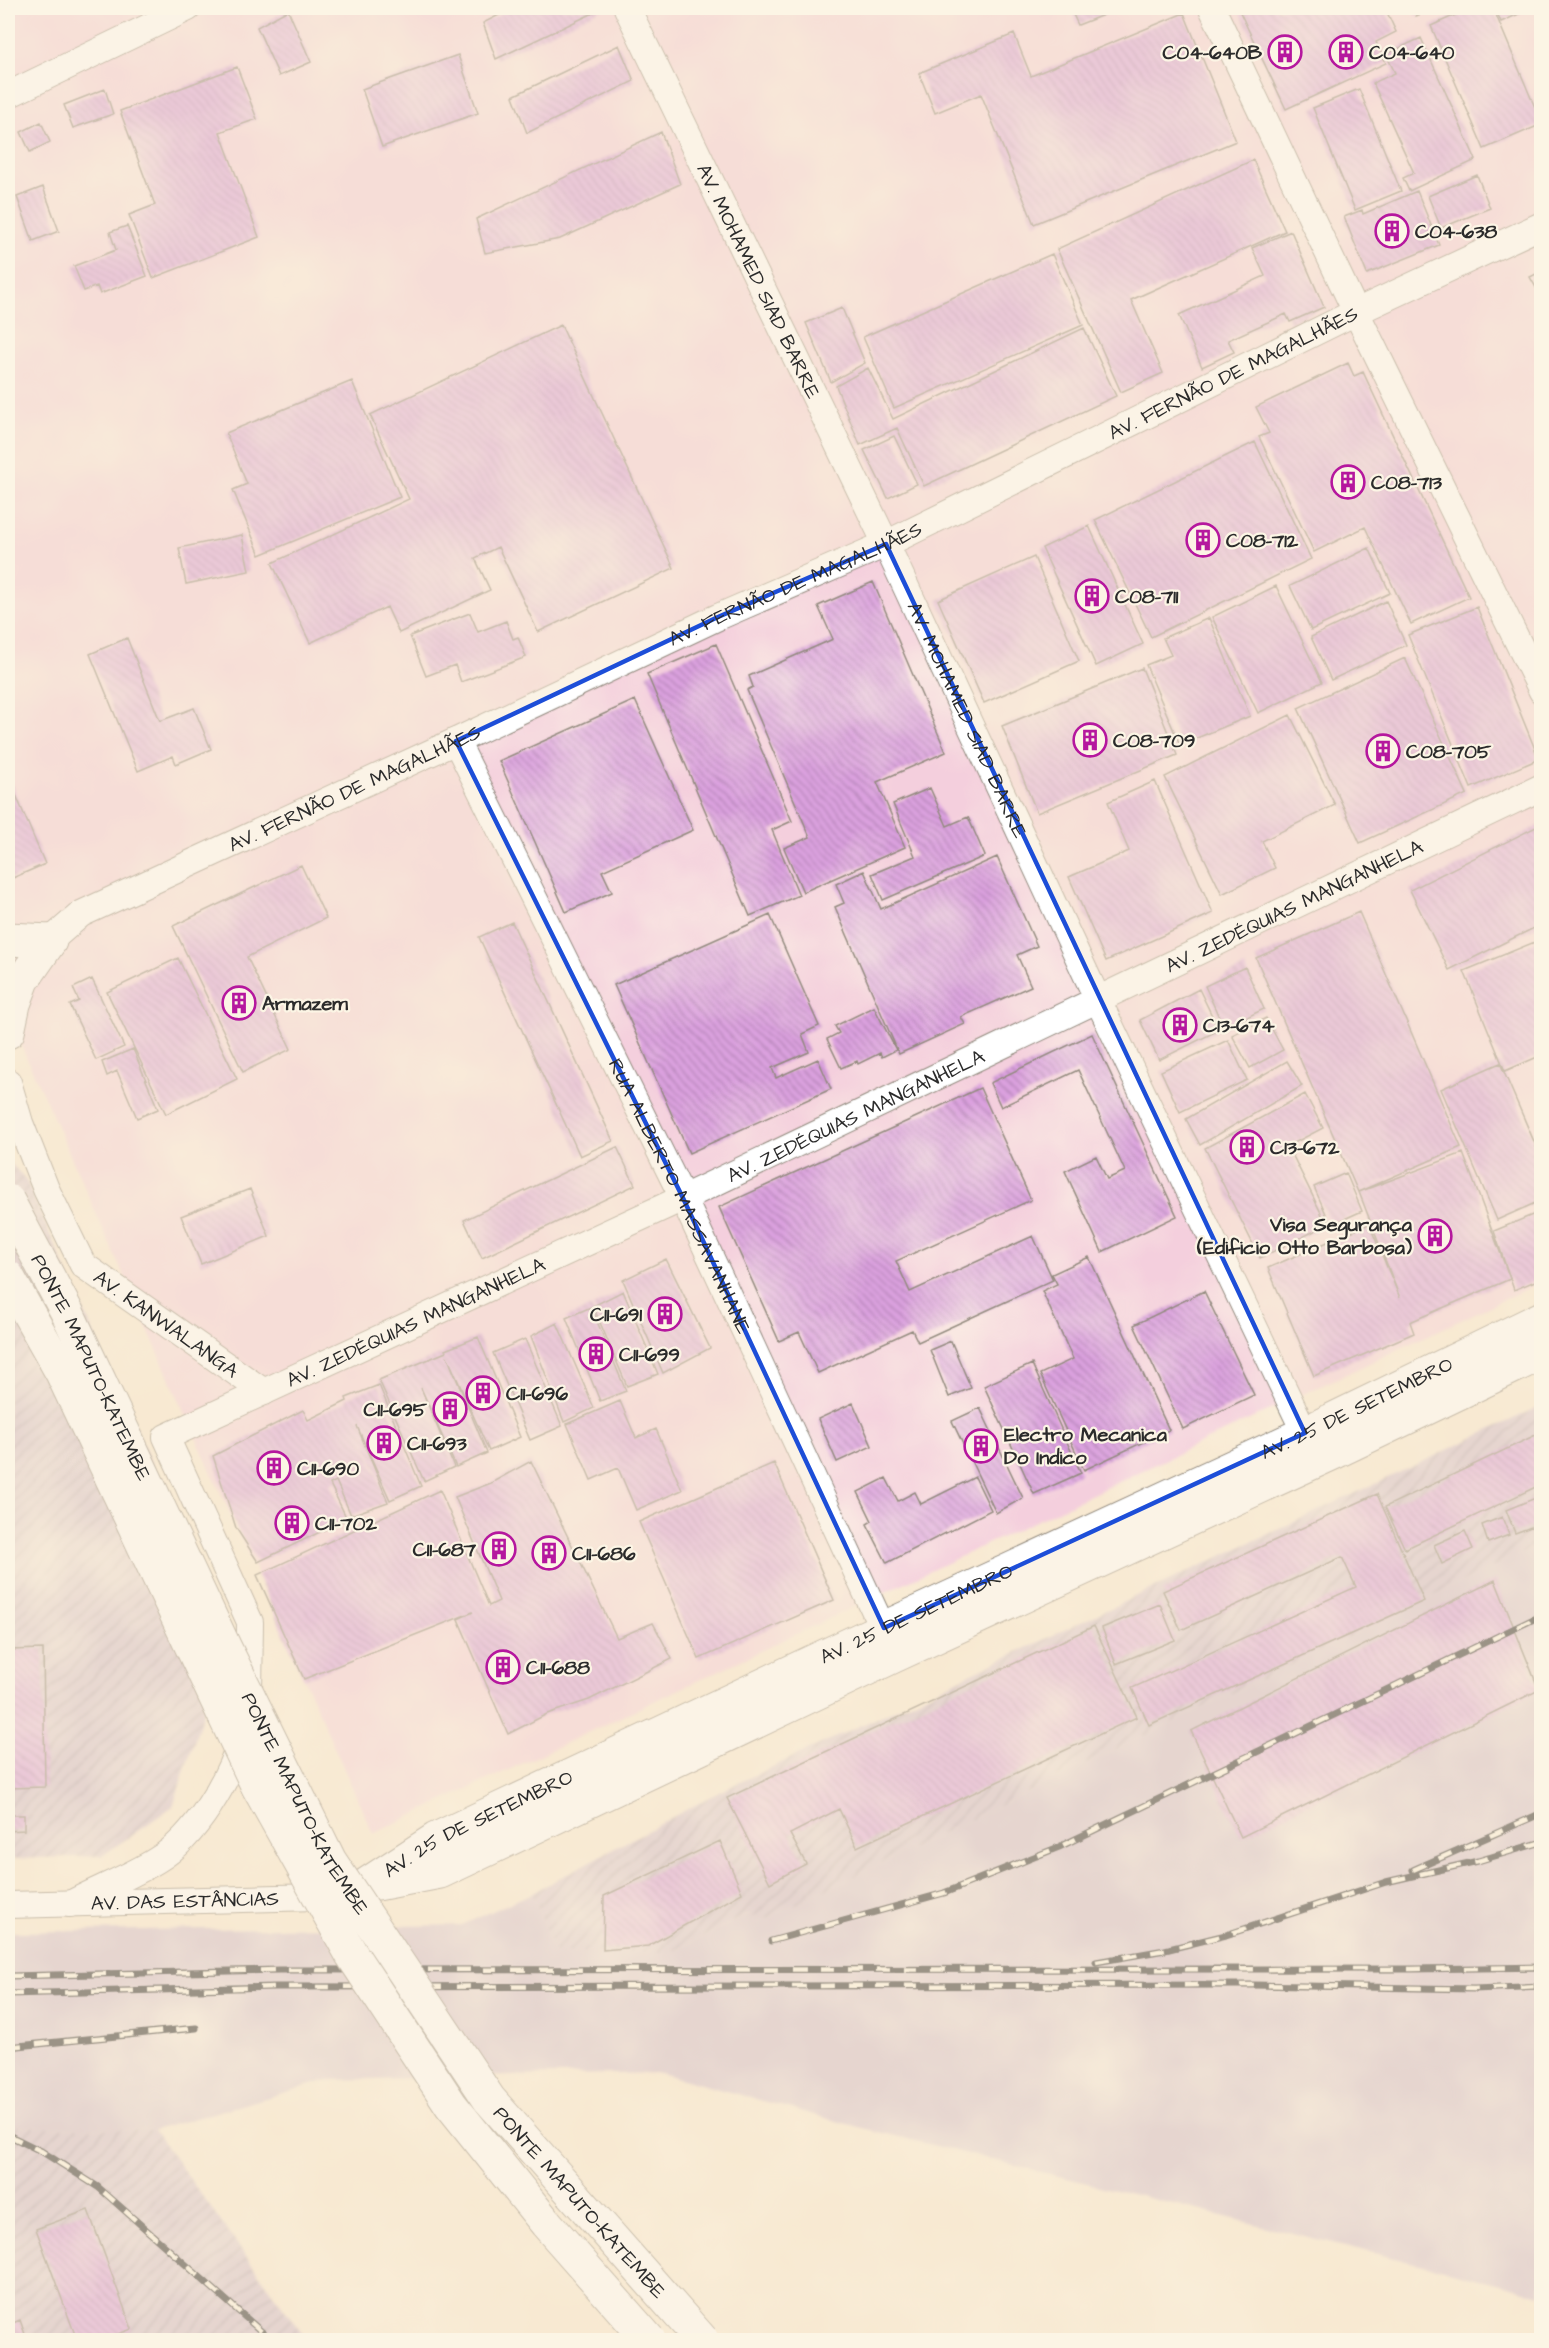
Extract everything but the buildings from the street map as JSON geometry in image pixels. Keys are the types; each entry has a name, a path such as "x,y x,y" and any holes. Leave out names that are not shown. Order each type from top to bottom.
{"main road":[{"path":"8,939 50,941"},
{"path":"8,1032 14,1004 23,980 50,941"},
{"name":"PONTE MAPUTO-KATEMBE","path":"8,1201 67,1312 225,1648 330,1861 489,2099 702,2340"},
{"name":"PONTE MAPUTO-KATEMBE","path":"8,1277 62,1373 258,1787 352,1955 451,2105 546,2223 649,2340"},
{"name":"AV. 25 DE SETEMBRO","path":"889,1642 1305,1433 1542,1318"},
{"name":"AV. 25 DE SETEMBRO","path":"361,1887 436,1839 889,1642 1331,1454 1542,1353"}],"street":[{"path":"8,95 188,8"},
{"name":"AV. MOHAMED SIAD BARRE","path":"627,8 886,544 1098,1000 1305,1433"},
{"path":"1212,8 1356,312 1542,691"},
{"name":"AV. FERNÃO DE MAGALHÃES","path":"50,941 81,914 456,741 718,616 886,544 1356,312 1542,225"},
{"name":"RUA ALBERTO MASSAVANHANE","path":"456,741 683,1198 889,1642"},
{"name":"AV. ZEDÉQUIAS MANGANHELA","path":"70,1904 158,1860 185,1839 216,1794 236,1756 249,1713 250,1622 166,1437 683,1198 1542,787"},
{"name":"AV. KANWALANGA","path":"8,1082 20,1123 46,1189 83,1265 264,1392"},
{"name":"AV. DAS ESTÂNCIAS","path":"8,1905 318,1897 361,1887"}],"highlighted area":[{"path":"886,544 1305,1433 884,1628 683,1198 456,741 718,617"}],"shaded area":[{"path":"8,8 1541,8 1541,1282 373,1834 16,1034 8,1022"},
{"path":"8,1160 26,1180 197,1567 212,1686 173,1806 102,1856 8,1859"},
{"path":"1541,1406 1541,1544 757,1923 749,1914 671,1952 555,1952 532,1893 721,1791"},
{"path":"1541,1544 1541,2294 862,2128 660,2073 328,2080 154,2130 8,2126 8,1932 462,1925 532,1893 555,1952 671,1952 750,1914 757,1923"},
{"path":"8,2126 154,2130 307,2340 8,2340"}],"railway":[{"path":"771,1941 944,1893 1059,1847 1542,1615"},
{"path":"1413,1870 1542,1813"},
{"path":"1096,1962 1165,1950 1226,1935 1386,1882 1478,1861 1542,1842"},
{"path":"8,1976 279,1970 1542,1967"},
{"path":"8,1994 275,1987 1253,1985 1474,1989 1542,1986"},
{"path":"8,2047 196,2028"},
{"path":"8,2135 41,2151 98,2187 271,2340"}],"place":[{"name":"C04-640B","path":"1285,52"},
{"name":"C04-640","path":"1346,52"},
{"name":"C04-638","path":"1392,231"},
{"name":"C08-713","path":"1348,482"},
{"name":"C08-712","path":"1203,540"},
{"name":"C08-711","path":"1092,596"},
{"name":"C08-709","path":"1090,740"},
{"name":"C08-705","path":"1383,751"},
{"name":"Armazem","path":"239,1003"},
{"name":"C13-674","path":"1180,1025"},
{"name":"C13-672","path":"1247,1147"},
{"name":"Visa Segurança (Edificio Otto Barbosa)","path":"1435,1236"},
{"name":"C11-691","path":"665,1314"},
{"name":"C11-699","path":"596,1354"},
{"name":"C11-696","path":"483,1393"},
{"name":"C11-695","path":"450,1409"},
{"name":"C11-693","path":"384,1443"},
{"name":"Electro Mecanica Do Indico","path":"981,1446"},
{"name":"C11-690","path":"274,1468"},
{"name":"C11-702","path":"292,1523"},
{"name":"C11-687","path":"499,1549"},
{"name":"C11-686","path":"549,1553"},
{"name":"C11-688","path":"503,1667"}]}
